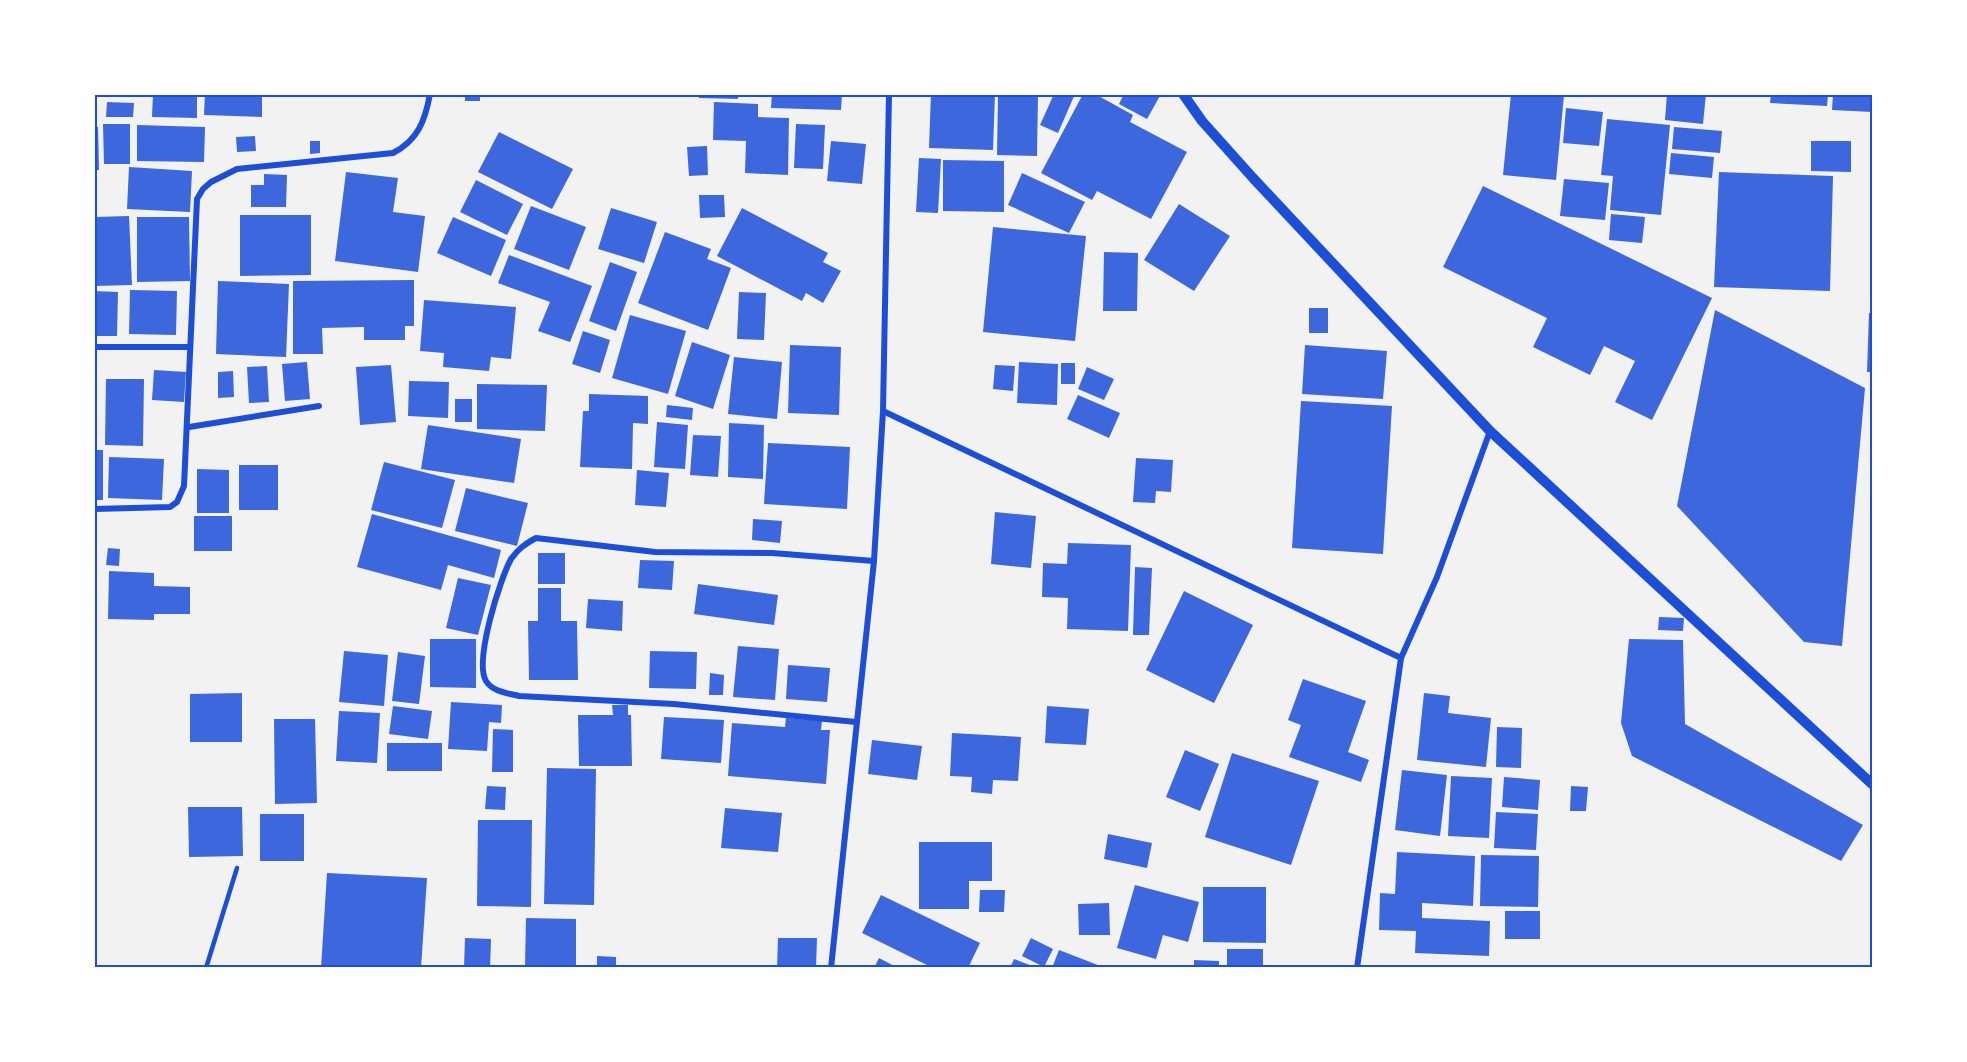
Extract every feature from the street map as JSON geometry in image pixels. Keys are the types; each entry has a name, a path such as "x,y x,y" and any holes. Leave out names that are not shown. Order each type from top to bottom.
{"street":[{"path":"94,508 170,507 177,502 184,486 189,427 190,346 197,199 202,189 237,169 393,153 409,145 417,134 426,119 430,94"},
{"path":"831,968 874,561 883,411 889,94"},
{"path":"1183,94 1202,121 1253,178 1490,431 1872,784"},
{"path":"94,347 190,346"},
{"path":"189,427 319,406"},
{"path":"883,411 1401,658"},
{"path":"1357,968 1401,658 1437,577 1490,431"},
{"path":"856,722 674,704 519,696 494,689 485,679 482,660 496,598 510,561 520,547 536,538 656,552 772,553 874,561"}],"lane":[{"path":"206,968 237,868"}],"building":[{"path":"153,94 197,94 197,118 152,117"},
{"path":"205,94 262,94 262,117 204,115"},
{"path":"465,94 480,94 480,101 465,101"},
{"path":"699,94 738,94 738,99 699,98"},
{"path":"772,94 842,94 841,110 771,108"},
{"path":"931,94 995,94 993,150 929,148"},
{"path":"998,94 1038,94 1037,156 997,155"},
{"path":"1054,94 1075,94 1058,133 1040,125"},
{"path":"1083,94 1095,94 1133,115 1130,122 1187,152 1151,219 1097,191 1092,200 1041,173"},
{"path":"1124,94 1161,94 1147,119 1119,104"},
{"path":"1511,94 1564,95 1556,180 1503,175"},
{"path":"1667,94 1706,94 1703,124 1665,120"},
{"path":"1771,94 1828,94 1827,106 1770,103"},
{"path":"1833,94 1872,94 1872,112 1832,110"},
{"path":"107,102 134,103 133,117 106,117"},
{"path":"714,102 758,104 758,117 789,118 788,175 745,173 746,141 713,140"},
{"path":"1566,108 1603,112 1599,146 1563,143"},
{"path":"1607,119 1670,125 1661,215 1610,210 1613,176 1601,175"},
{"path":"103,124 130,124 130,164 104,164"},
{"path":"796,124 825,125 823,169 794,168"},
{"path":"137,125 205,127 204,162 137,161"},
{"path":"94,127 98,127 99,170 94,170"},
{"path":"1674,127 1722,131 1720,153 1672,149"},
{"path":"499,132 573,169 552,209 478,172"},
{"path":"255,136 256,151 237,152 236,137"},
{"path":"310,141 320,141 320,153 310,154"},
{"path":"831,141 866,144 862,184 827,181"},
{"path":"1811,141 1851,141 1851,172 1811,171"},
{"path":"707,146 708,175 689,176 687,147"},
{"path":"1671,153 1714,157 1712,178 1669,174"},
{"path":"919,158 941,159 938,213 916,212"},
{"path":"943,160 1004,161 1004,212 943,211"},
{"path":"129,167 192,171 190,212 127,209"},
{"path":"346,172 398,178 393,212 425,216 418,272 335,261"},
{"path":"1719,172 1833,176 1830,291 1714,287"},
{"path":"1022,173 1085,202 1069,233 1008,205"},
{"path":"264,174 287,175 286,207 251,207 251,185 264,185"},
{"path":"1564,179 1609,183 1605,220 1560,216"},
{"path":"476,180 523,204 507,235 460,212"},
{"path":"1483,186 1712,298 1652,420 1615,402 1635,361 1604,346 1590,375 1533,347 1547,318 1443,267"},
{"path":"699,195 724,195 725,217 700,218"},
{"path":"1179,204 1230,236 1194,291 1144,260"},
{"path":"531,206 586,227 569,270 514,249"},
{"path":"611,208 657,222 644,263 598,249"},
{"path":"742,208 828,253 823,262 841,271 823,303 806,293 802,301 717,256"},
{"path":"1611,214 1645,217 1642,243 1609,240"},
{"path":"240,215 311,215 311,275 240,276"},
{"path":"129,216 132,285 94,286 94,217"},
{"path":"137,217 189,217 190,281 137,282"},
{"path":"453,217 506,240 491,276 437,253"},
{"path":"993,227 1086,236 1075,341 983,332"},
{"path":"665,232 711,249 707,259 731,268 708,330 638,303"},
{"path":"1104,252 1138,253 1137,311 1103,311"},
{"path":"509,255 592,286 570,342 538,331 550,302 498,283"},
{"path":"610,262 637,272 616,331 589,321"},
{"path":"414,280 414,326 405,326 405,340 364,340 364,327 322,328 323,354 293,354 293,281"},
{"path":"218,281 289,284 286,357 216,354"},
{"path":"130,290 177,291 176,335 129,334"},
{"path":"94,291 118,292 117,336 94,336"},
{"path":"739,292 766,293 764,340 737,339"},
{"path":"424,300 516,307 511,359 491,357 489,371 443,367 444,353 420,351"},
{"path":"1309,308 1328,308 1328,333 1309,333"},
{"path":"1715,310 1865,388 1842,646 1804,642 1677,506"},
{"path":"1869,313 1872,313 1872,372 1867,372"},
{"path":"630,315 686,331 668,394 612,378"},
{"path":"583,331 610,340 600,373 572,364"},
{"path":"692,342 730,355 713,409 675,396"},
{"path":"790,345 841,347 839,415 788,413"},
{"path":"1305,345 1387,351 1383,399 1302,394"},
{"path":"734,357 782,362 777,419 728,414"},
{"path":"307,362 310,399 285,401 282,364"},
{"path":"1019,362 1058,364 1057,405 1017,403"},
{"path":"1061,363 1075,363 1075,384 1061,384"},
{"path":"391,365 396,422 360,425 356,367"},
{"path":"995,365 1015,366 1013,391 993,389"},
{"path":"267,366 269,402 249,403 247,367"},
{"path":"1087,367 1114,379 1104,400 1078,389"},
{"path":"154,370 186,372 184,402 152,400"},
{"path":"233,371 234,397 218,398 218,372"},
{"path":"106,379 144,379 143,446 105,445"},
{"path":"409,381 449,382 448,418 408,416"},
{"path":"477,384 547,385 545,431 477,429"},
{"path":"589,394 648,396 648,424 633,423 632,469 580,467 583,411 589,411"},
{"path":"1078,395 1120,413 1109,438 1067,419"},
{"path":"455,399 472,399 472,422 455,422"},
{"path":"1301,401 1392,406 1383,554 1292,548"},
{"path":"667,405 693,408 692,420 666,417"},
{"path":"657,422 688,425 685,469 654,467"},
{"path":"729,423 764,425 763,479 728,477"},
{"path":"428,425 521,439 514,483 421,469"},
{"path":"693,435 721,436 718,477 690,475"},
{"path":"768,443 850,447 847,509 764,504"},
{"path":"94,450 103,450 103,500 94,500"},
{"path":"109,457 164,459 162,500 108,498"},
{"path":"1136,458 1173,460 1171,492 1156,491 1155,503 1133,502"},
{"path":"384,462 455,480 442,528 371,510"},
{"path":"239,465 278,465 278,510 239,510"},
{"path":"197,469 229,470 229,513 197,513"},
{"path":"637,470 669,473 666,507 635,505"},
{"path":"466,488 528,503 517,546 455,531"},
{"path":"995,512 1036,516 1031,568 991,564"},
{"path":"372,514 501,550 494,578 448,565 441,590 357,567"},
{"path":"194,516 232,516 232,551 194,551"},
{"path":"753,519 782,521 780,543 752,540"},
{"path":"1068,543 1131,545 1128,631 1067,629 1068,598 1042,597 1043,563 1067,564"},
{"path":"108,548 120,549 119,566 106,565"},
{"path":"538,553 565,553 565,584 538,584"},
{"path":"640,560 674,561 672,590 638,588"},
{"path":"1135,567 1152,568 1149,635 1133,635"},
{"path":"109,571 154,573 154,586 190,587 190,614 154,614 154,620 108,619"},
{"path":"458,578 491,585 478,635 446,628"},
{"path":"698,584 778,595 774,625 694,614"},
{"path":"538,588 561,588 561,621 577,621 578,680 529,680 528,621 538,621"},
{"path":"1184,591 1253,625 1214,703 1146,670"},
{"path":"588,599 623,601 622,631 586,628"},
{"path":"1659,617 1684,618 1683,631 1658,630"},
{"path":"430,639 476,639 476,688 430,687"},
{"path":"1629,639 1683,640 1685,724 1863,825 1841,861 1632,756 1621,723"},
{"path":"738,646 779,649 775,700 733,697"},
{"path":"344,651 388,655 384,706 339,702"},
{"path":"650,651 697,652 696,689 649,688"},
{"path":"398,652 425,656 419,704 392,701"},
{"path":"788,665 830,668 827,702 786,699"},
{"path":"710,673 724,675 723,695 709,695"},
{"path":"1303,679 1366,701 1348,752 1369,760 1361,782 1289,757 1301,725 1288,720"},
{"path":"242,693 242,742 190,742 190,694"},
{"path":"1424,693 1450,696 1448,713 1491,718 1486,767 1417,760"},
{"path":"451,702 502,705 501,723 489,722 487,751 448,749"},
{"path":"612,705 628,705 628,715 631,715 632,766 579,766 578,715 613,715"},
{"path":"393,706 432,711 428,739 389,734"},
{"path":"1047,706 1089,709 1086,745 1045,743"},
{"path":"339,711 380,713 377,763 336,761"},
{"path":"664,717 724,720 721,763 661,759"},
{"path":"786,718 822,721 821,730 830,730 826,784 728,776 732,723 785,727"},
{"path":"274,719 315,719 317,803 275,804"},
{"path":"1497,727 1522,728 1521,768 1496,767"},
{"path":"493,729 513,730 513,772 492,772"},
{"path":"952,733 1021,737 1018,781 993,780 992,794 971,792 972,777 950,776"},
{"path":"872,740 922,746 917,780 868,774"},
{"path":"387,743 442,743 442,771 387,771"},
{"path":"1185,750 1219,764 1200,811 1166,797"},
{"path":"1232,753 1319,781 1291,865 1205,837"},
{"path":"547,768 596,769 594,905 544,904"},
{"path":"1402,770 1447,775 1440,836 1395,830"},
{"path":"1451,776 1492,778 1489,838 1448,836"},
{"path":"1504,777 1540,780 1538,810 1502,807"},
{"path":"487,786 506,787 505,810 485,809"},
{"path":"1571,786 1588,787 1586,811 1570,811"},
{"path":"188,807 242,807 243,856 189,857"},
{"path":"725,808 782,813 778,852 721,848"},
{"path":"1496,812 1538,814 1536,850 1494,848"},
{"path":"260,814 304,814 304,861 260,861"},
{"path":"478,820 532,820 531,907 477,906"},
{"path":"1108,834 1152,843 1147,868 1104,859"},
{"path":"919,842 992,842 992,881 969,881 969,909 919,909"},
{"path":"1397,852 1475,856 1473,906 1422,903 1422,918 1490,921 1489,956 1415,953 1416,931 1379,930 1380,893 1395,894"},
{"path":"1481,855 1539,856 1538,907 1480,906"},
{"path":"327,873 427,878 421,968 321,968"},
{"path":"1135,885 1199,902 1188,942 1163,935 1156,959 1117,948"},
{"path":"1203,887 1266,887 1266,943 1203,942"},
{"path":"980,890 1005,890 1004,912 979,912"},
{"path":"881,895 980,943 968,968 933,968 862,933"},
{"path":"1109,903 1110,935 1079,935 1078,904"},
{"path":"1505,911 1540,911 1540,939 1505,939"},
{"path":"526,918 576,919 576,968 525,968"},
{"path":"465,938 491,939 490,968 464,968"},
{"path":"778,938 817,938 816,968 777,968"},
{"path":"1031,938 1053,949 1044,967 1022,956"},
{"path":"1227,949 1263,949 1263,968 1227,968"},
{"path":"1059,950 1103,967 1103,968 1052,968"},
{"path":"597,956 616,957 616,968 597,968"},
{"path":"879,958 898,968 874,968"},
{"path":"1014,959 1035,967 1035,968 1010,968"},
{"path":"1194,960 1219,961 1219,968 1194,968"}]}
